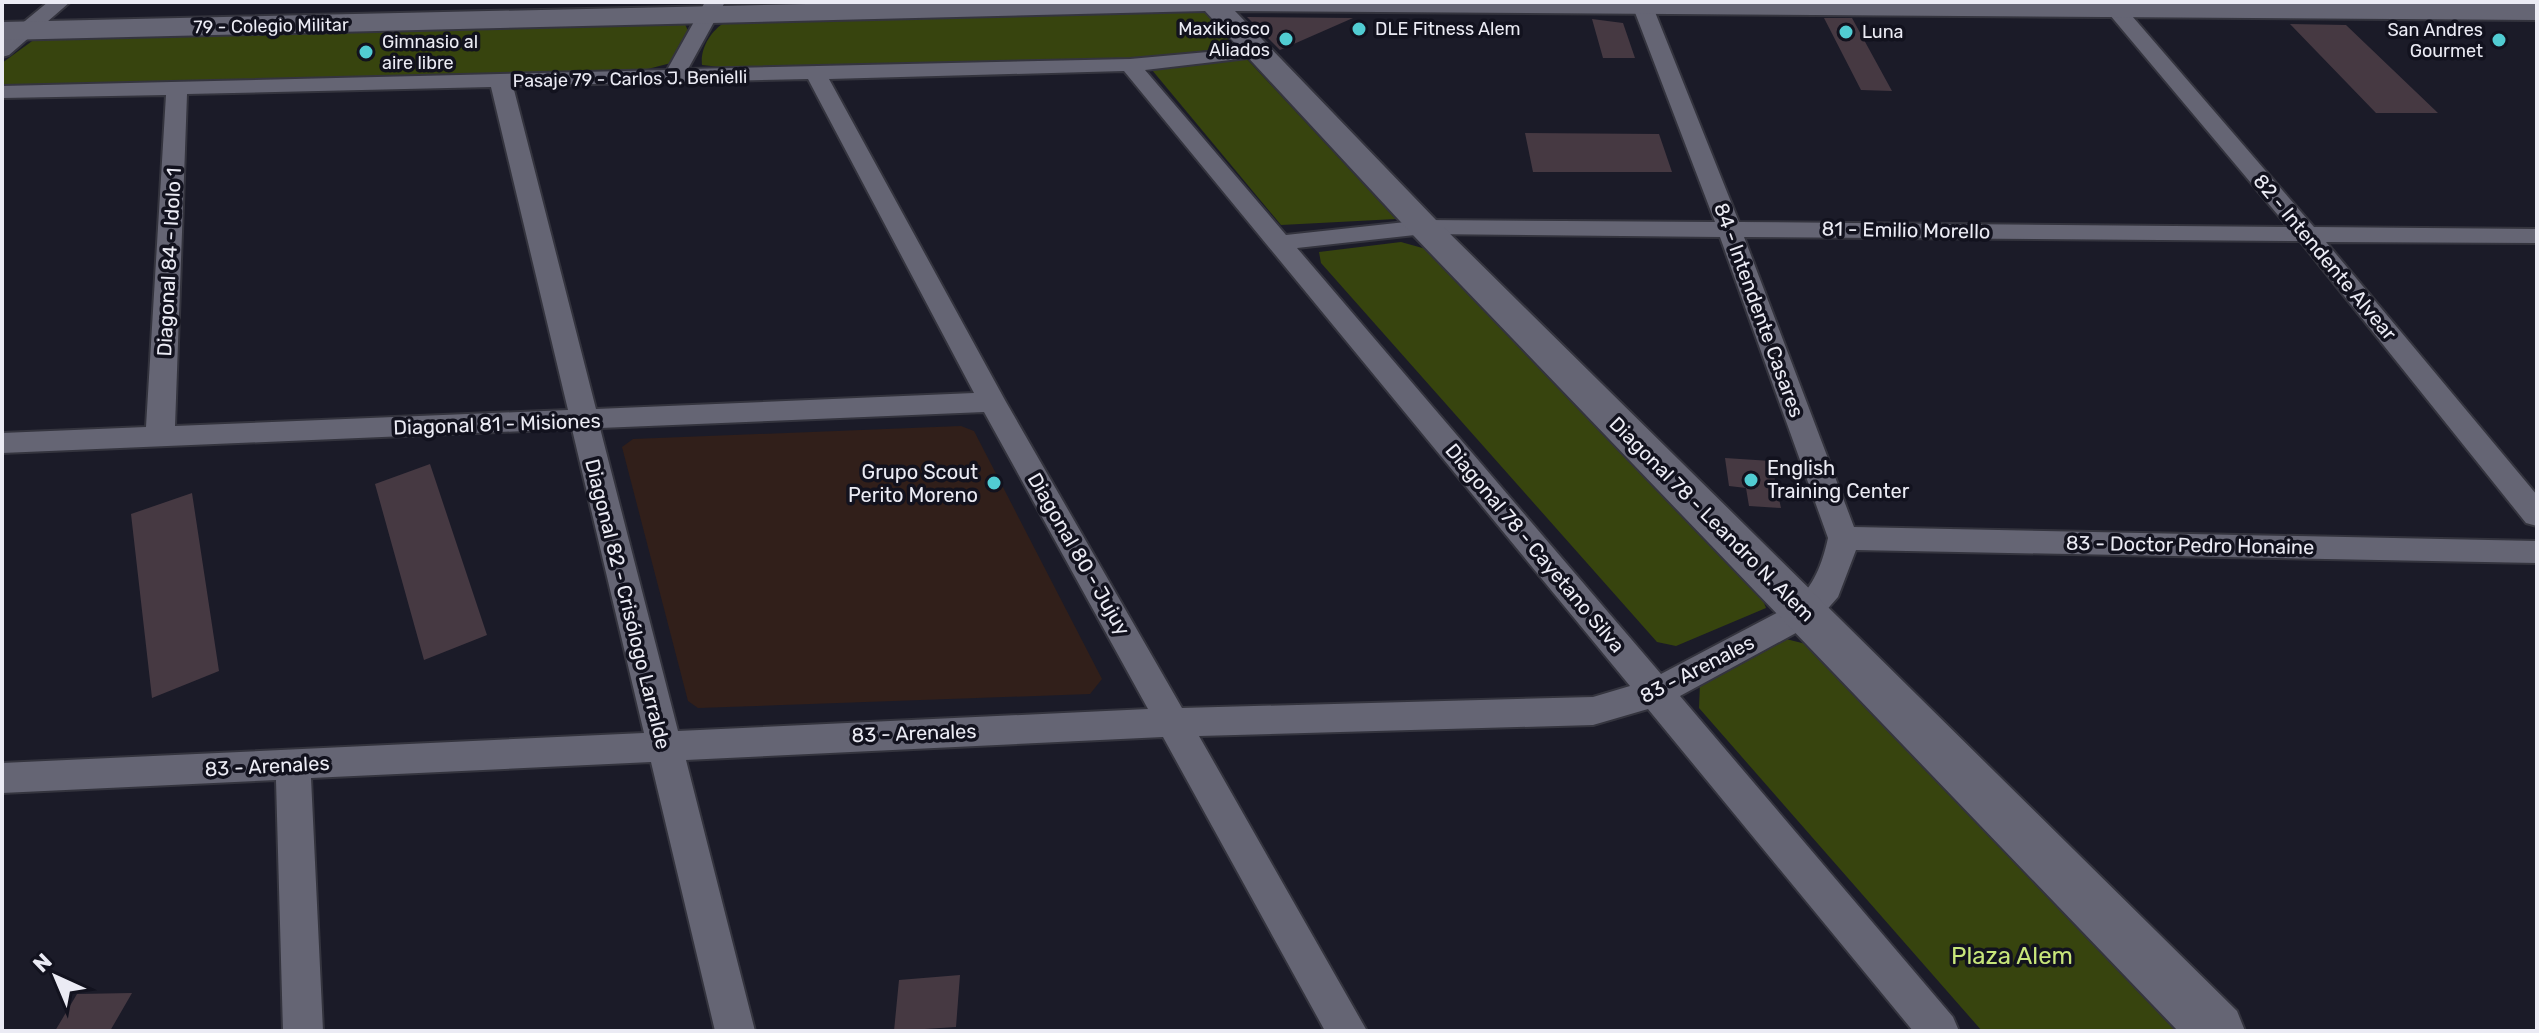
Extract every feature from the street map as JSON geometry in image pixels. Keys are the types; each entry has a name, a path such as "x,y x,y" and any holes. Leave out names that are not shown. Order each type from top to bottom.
{"street":[{"path":"2,51 14,31 60,2"},
{"name":"79 - Colegio Militar","path":"14,31 711,9 1211,3 2112,6 2537,12"},
{"name":"Diagonal 78 - Leandro N. Alem","path":"1211,3 1424,227 2217,1031"},
{"name":"84 - Intendente Casares","path":"1641,4 1729,228 1843,538"},
{"name":"82 - Intendente Alvear","path":"2112,6 2307,234 2537,515"},
{"path":"673,78 711,9"},
{"name":"Pasaje 79 - Carlos J. Benielli","path":"2,92 1130,65 1256,51"},
{"name":"Diagonal 78 - Cayetano Silva","path":"1130,65 1939,1031"},
{"name":"Diagonal 80 - Jujuy","path":"816,74 992,402 1176,722 1347,1031"},
{"name":"Diagonal 82 - Crisólogo Larralde","path":"501,82 735,1031"},
{"name":"Diagonal 84 - Idolo 1","path":"160,436 177,88"},
{"name":"81 - Emilio Morello","path":"1276,243 1424,227 2537,236"},
{"name":"Diagonal 81 - Misiones","path":"2,443 992,402"},
{"path":"1805,613 1823,598 1836,576 1843,538"},
{"name":"83 - Doctor Pedro Honaine","path":"1843,538 2537,552"},
{"name":"83 - Arenales","path":"2,778 662,744 1176,722 1593,711 1658,692 1805,613"},
{"path":"293,765 303,1031"}],"shaded area":[{"path":"961,426 974,431 1102,679 1090,694 698,708 688,701 622,447 633,439"}],"green space":[{"path":"1194,10 1207,13 1237,44 1229,48 1116,60 702,65 708,40 725,22"},
{"path":"675,21 685,24 688,31 671,63 640,71 2,85 2,63 39,36"},
{"path":"1245,57 1396,219 1281,225 1152,70"},
{"path":"1401,242 1426,249 1760,592 1766,608 1676,646 1657,642 1321,263 1319,252"},
{"name":"Plaza Alem","path":"1786,639 1814,646 2186,1031 1982,1031 1699,708 1700,683"}],"building":[{"path":"1247,17 1353,18 1280,50"},
{"path":"1824,18 1852,18 1892,91 1861,90"},
{"path":"1592,19 1623,23 1635,58 1603,58"},
{"path":"2290,24 2346,25 2438,113 2376,113"},
{"path":"1525,133 1659,134 1672,172 1533,172"},
{"name":"English Training Center","path":"1725,458 1771,461 1781,508 1749,506 1746,488 1729,486"},
{"path":"430,464 487,635 424,660 375,484"},
{"path":"192,493 219,671 152,698 131,514"},
{"path":"960,975 956,1027 894,1031 899,980"},
{"path":"132,993 110,1031 55,1031 77,994"}],"place":[{"name":"DLE Fitness Alem","path":"1359,29"},
{"name":"Luna","path":"1846,32"},
{"name":"Maxikiosco Aliados","path":"1286,39"},
{"name":"San Andres Gourmet","path":"2499,40"},
{"name":"Gimnasio al aire libre","path":"366,52"},
{"name":"English Training Center","path":"1751,480"},
{"name":"Grupo Scout Perito Moreno","path":"994,483"}]}
